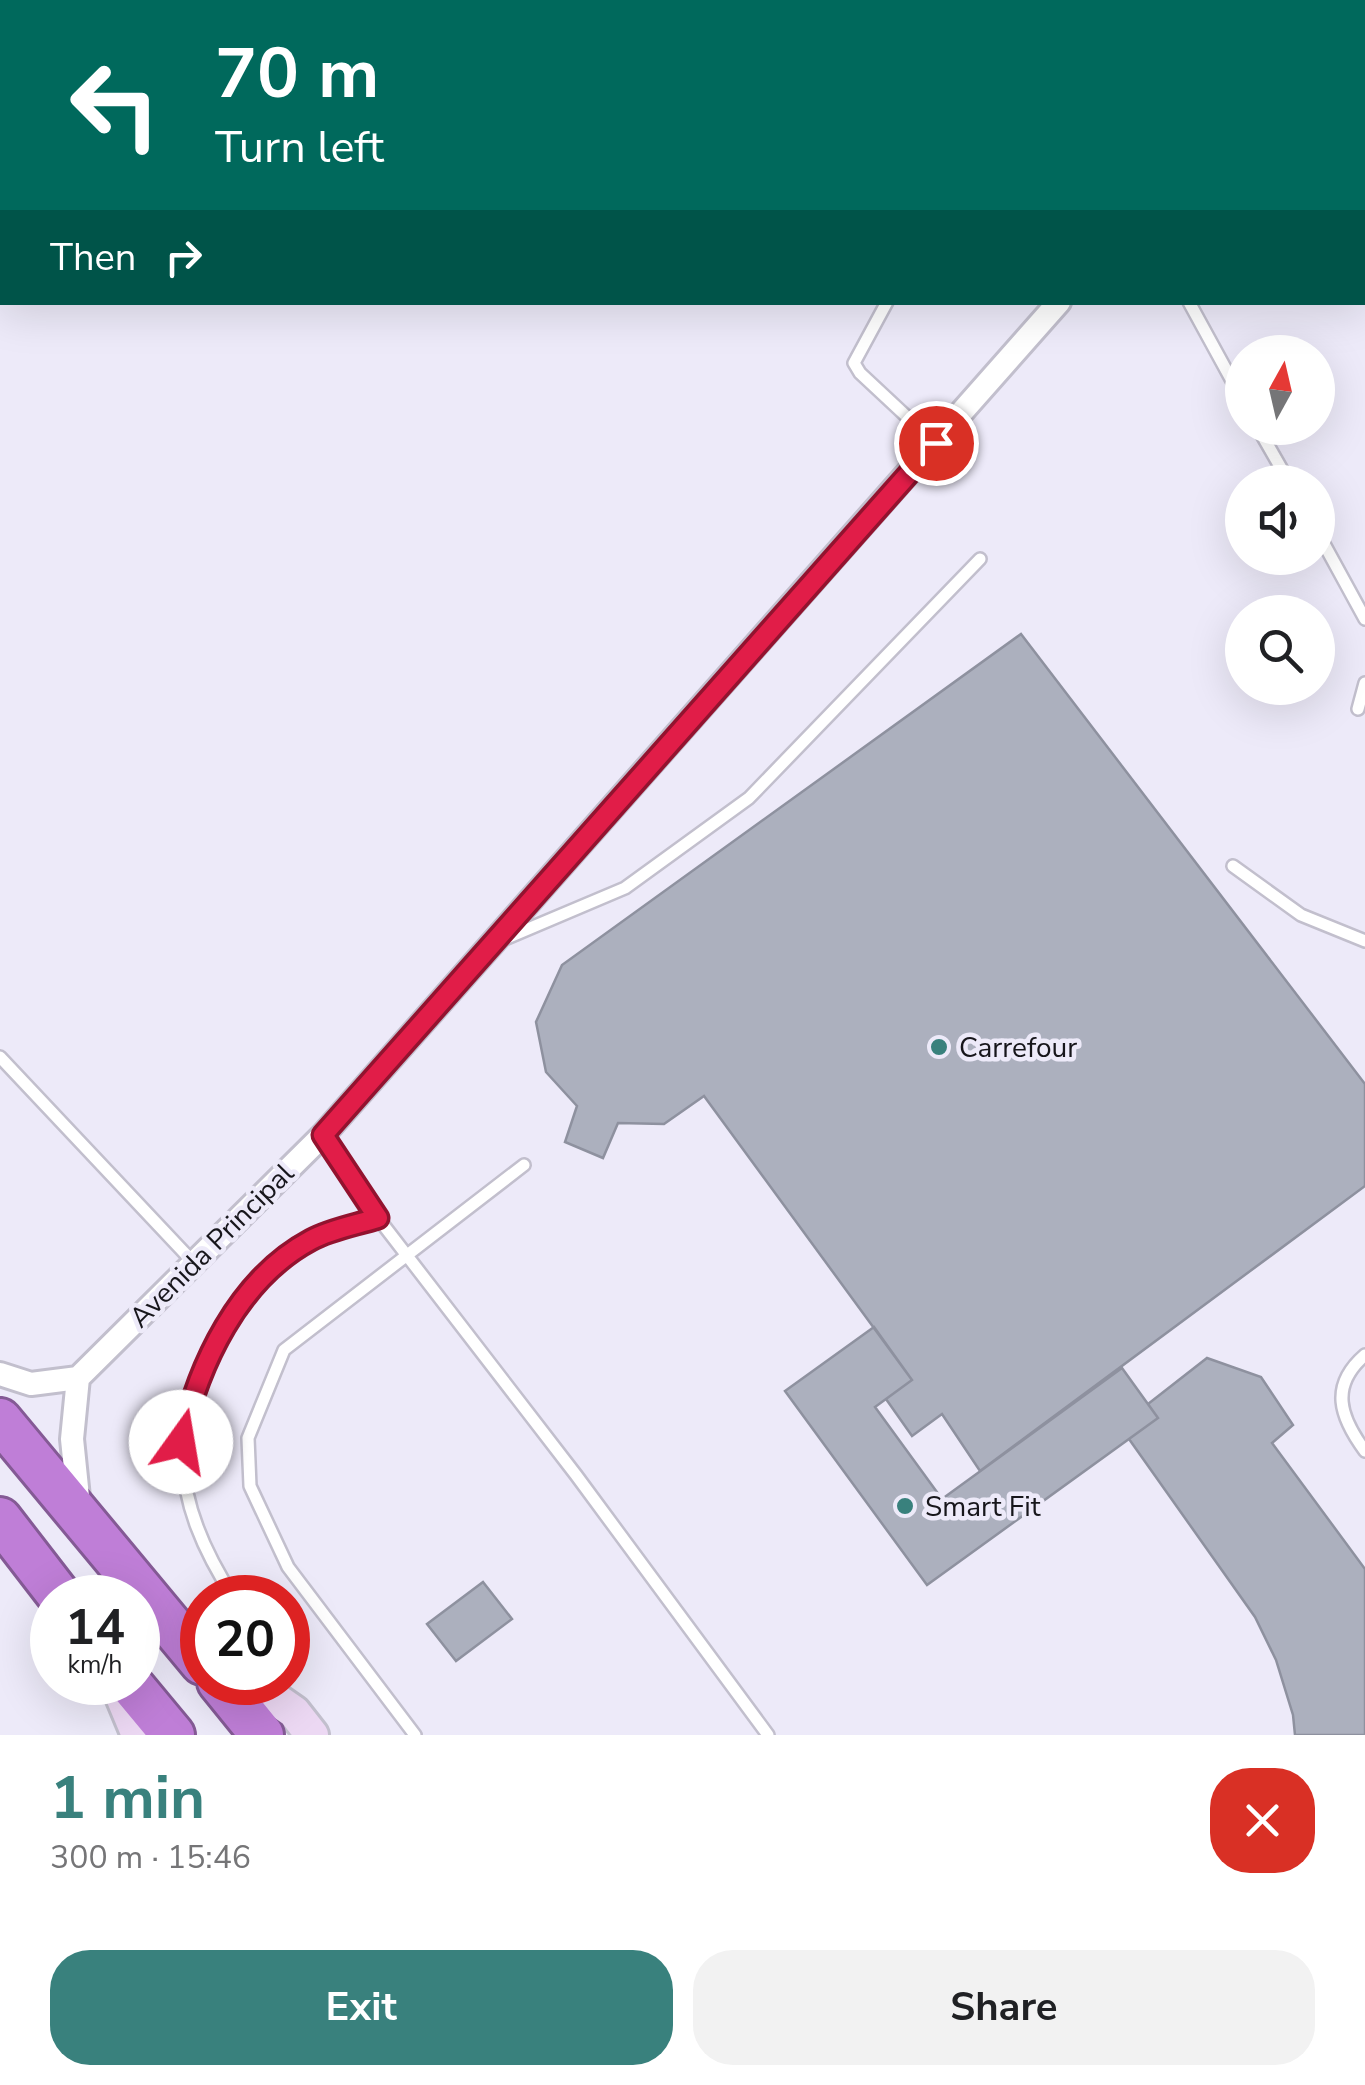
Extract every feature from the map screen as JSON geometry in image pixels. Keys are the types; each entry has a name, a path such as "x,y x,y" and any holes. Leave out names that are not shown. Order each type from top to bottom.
{"highway":[{"path":"0,1420 180,1630"},
{"path":"0,1519 43,1575"},
{"path":"149,1705 174,1735"}],"main road":[{"path":"126,1705 138,1735"}],"street":[{"name":"Avenida Principal","path":"78,1378 323,1135 1056,305"},
{"path":"0,1374 31,1384 78,1378 72,1439 79,1515"}],"lane":[{"path":"886,305 854,363 936,443"},
{"path":"1191,305 1225,368"},
{"path":"488,945 626,888 749,798 980,559"},
{"path":"1335,565 1365,619"},
{"path":"1358,708 1365,683"},
{"path":"1233,866 1301,915 1365,941"},
{"path":"0,1058 194,1263"},
{"path":"323,1135 378,1218 768,1735"},
{"path":"415,1735 288,1567 250,1486 248,1438 284,1350 524,1166"},
{"path":"221,1575 199,1534 184,1489 181,1442 192,1396 217,1341 250,1292 277,1262 314,1238 378,1218"},
{"path":"1365,1355 1348,1370 1341,1398 1347,1426 1365,1451"}],"building":[{"name":"Carrefour","path":"1021,634 1365,1084 1365,1186 980,1471 942,1414 912,1436 886,1399 912,1380 704,1096 664,1124 618,1123 603,1158 565,1142 577,1106 546,1072 536,1022 562,965"},
{"path":"874,1327 912,1380 875,1407 942,1499 1122,1368 1158,1418 927,1585 785,1391"},
{"path":"1207,1358 1261,1377 1293,1425 1272,1443 1365,1569 1365,1735 1295,1735 1276,1660 1255,1617 1129,1439 1158,1418 1148,1404"},
{"path":"483,1582 512,1619 456,1661 427,1624"}],"place":[{"name":"Carrefour","path":"939,1047"},
{"name":"Smart Fit","path":"905,1506"}],"route":[{"path":"181,1442 192,1396 217,1341 250,1292 277,1262 314,1238 378,1218 323,1135 936,443"}]}
